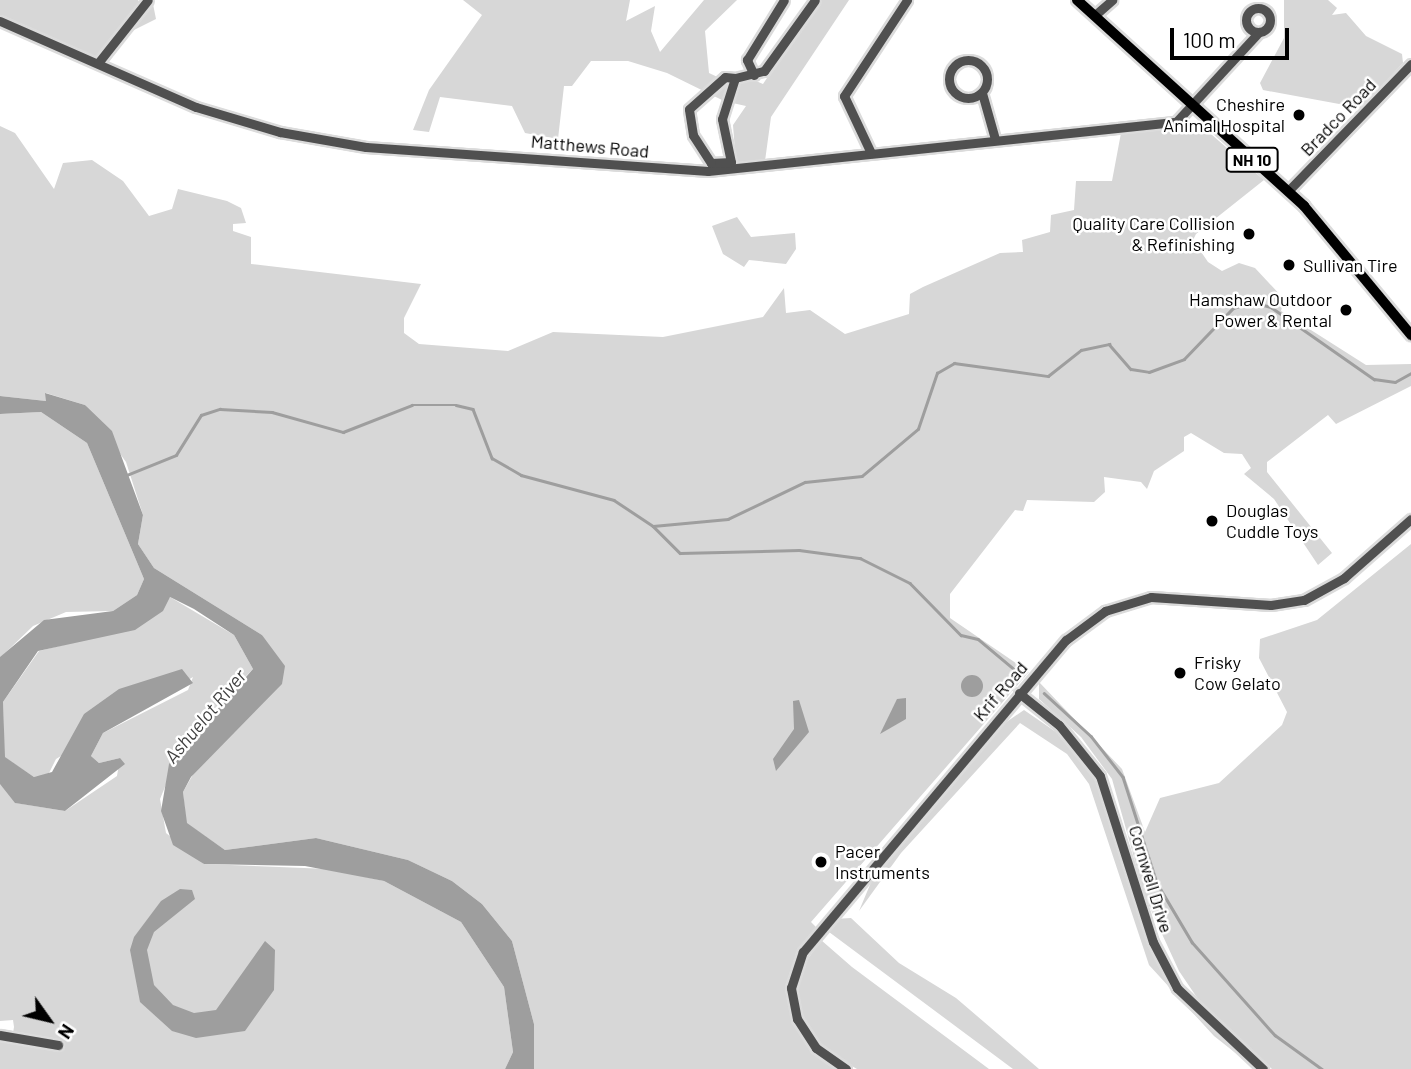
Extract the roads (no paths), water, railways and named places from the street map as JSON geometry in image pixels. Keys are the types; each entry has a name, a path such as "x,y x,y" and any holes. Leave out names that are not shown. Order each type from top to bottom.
{"main road":[{"name":"NH 10","path":"1077,0 1193,108 1288,191 1343,247 1411,335"}],"street":[{"path":"754,75 747,60 785,0"},
{"path":"735,78 722,119 731,162 711,163 692,135 689,109 725,77 754,75 771,64 815,0"},
{"path":"871,153 844,96 906,0"},
{"path":"1095,15 1112,0"},
{"path":"98,63 145,1"},
{"name":"Matthews Road","path":"0,21 239,122 366,147 708,171 1176,122 1193,108"},
{"path":"1193,108 1259,32"},
{"path":"982,93 957,99 950,89 963,57 977,57 985,79 982,93 995,139"},
{"name":"Bradco Road","path":"1288,191 1411,64"},
{"name":"Krif Road","path":"846,1069 816,1048 797,1019 791,999 797,964 819,928 1066,640 1105,611 1174,595 1271,605 1304,600 1344,578 1411,519"},
{"name":"Cornwell Drive","path":"1019,693 1068,734 1100,776 1153,942 1177,988 1263,1069"},
{"path":"0,1035 58,1045"}],"waterway":[{"path":"127,475 176,455 201,415 220,409 272,412 343,432 412,405 456,405 473,409 492,458 521,475 614,500 653,526 728,519 805,482 862,476 918,429 937,373 954,363 1048,376 1081,350 1109,344 1131,369 1149,372 1184,359 1233,308 1253,302 1271,307 1374,379 1395,382 1411,373"},
{"path":"653,526 680,553 799,550 860,558 910,583 961,635 978,639 1014,669"},
{"path":"1044,693 1091,736 1123,777 1157,883 1192,942 1275,1035 1322,1069"}],"place":[{"name":"Cheshire Animal Hospital","path":"1299,115"},
{"name":"Quality Care Collision & Refinishing","path":"1249,234"},
{"name":"Sullivan Tire","path":"1289,265"},
{"name":"Hamshaw Outdoor Power & Rental","path":"1346,310"},
{"name":"Douglas Cuddle Toys","path":"1212,521"},
{"name":"Frisky Cow Gelato","path":"1180,673"},
{"name":"Pacer Instruments","path":"821,862"}],"water label":[{"name":"Ashuelot River","path":"205,716"}]}
